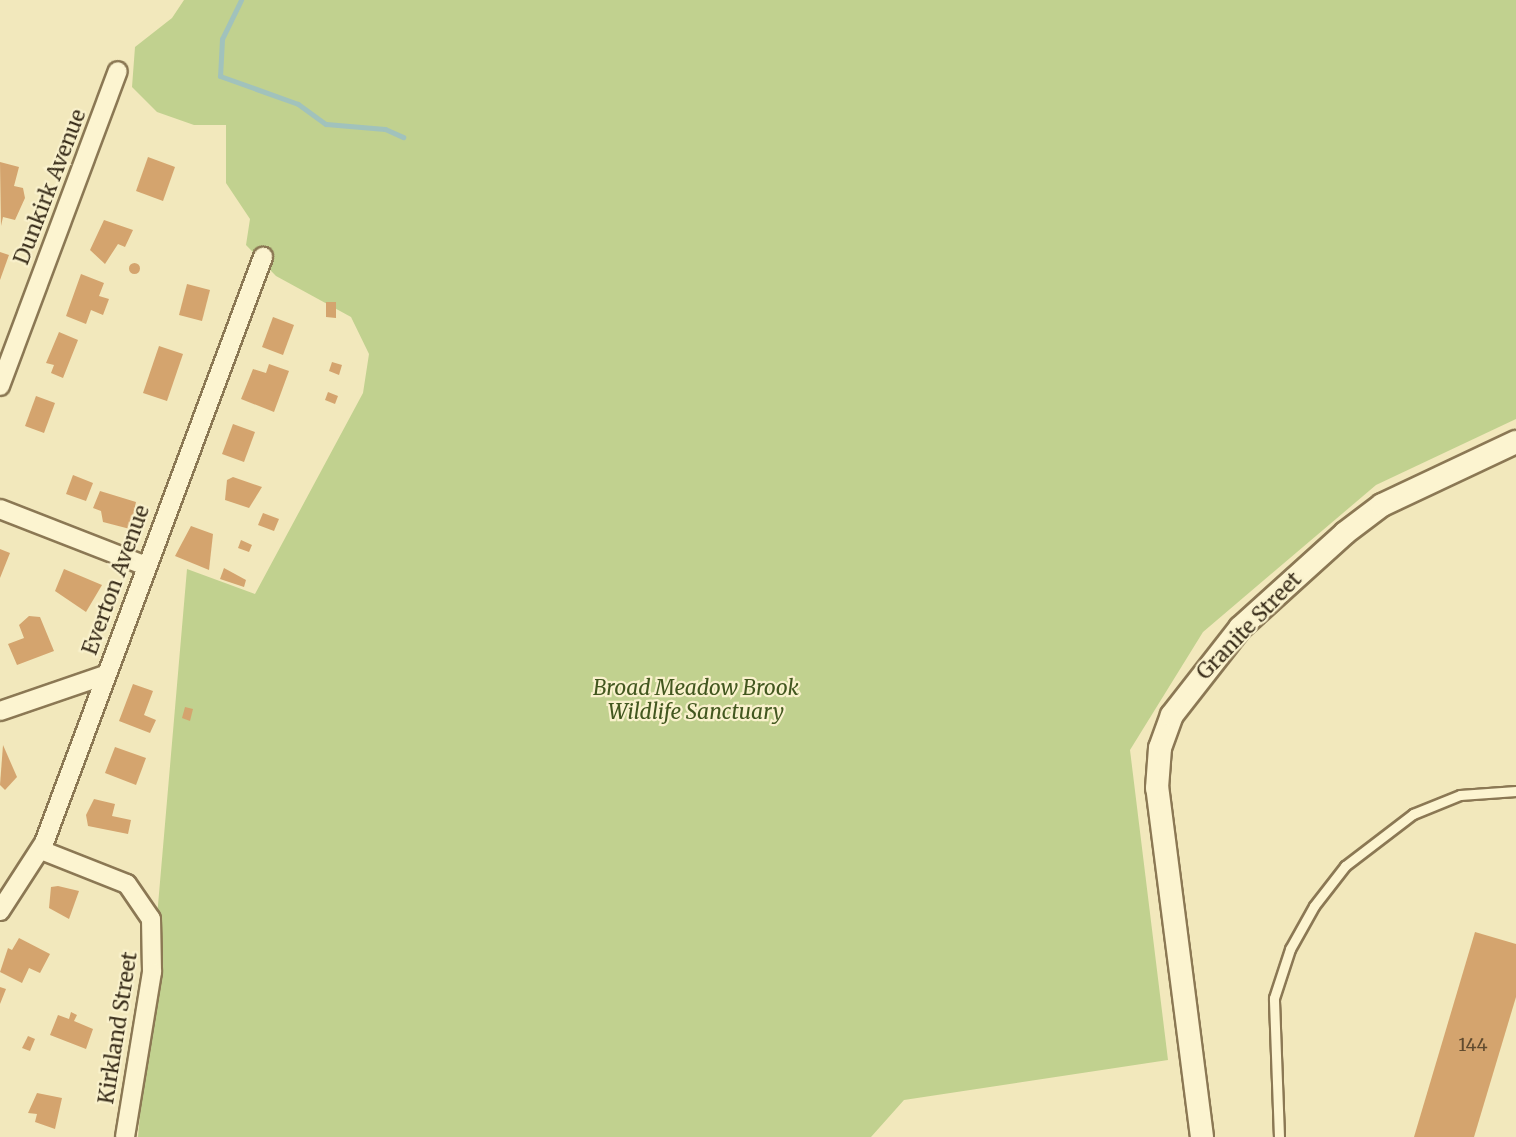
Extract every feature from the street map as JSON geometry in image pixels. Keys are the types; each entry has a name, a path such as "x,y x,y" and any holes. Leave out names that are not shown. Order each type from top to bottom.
{"street":[{"name":"Dunkirk Avenue","path":"0,386 118,71"},
{"name":"Everton Avenue","path":"0,911 40,850 144,565 263,257"},
{"name":"Granite Street","path":"1202,1137 1157,789 1160,748 1173,715 1240,628 1345,533 1382,505 1450,469 1516,442"},
{"path":"0,509 144,565"},
{"path":"0,711 105,675"},
{"name":"Kirkland Street","path":"40,850 127,884 151,919 152,972 125,1137"}],"lane":[{"path":"1280,1137 1274,998 1290,950 1314,906 1345,866 1413,814 1461,795 1516,791"}],"green space":[{"name":"Broad Meadow Brook Wildlife Sanctuary","path":"184,0 1516,0 1516,419 1376,485 1203,632 1130,750 1168,1060 904,1100 871,1137 138,1137 187,569 255,594 363,393 369,354 351,317 276,276 246,245 250,219 226,183 226,125 194,125 157,112 132,87 135,47 172,18"}],"building":[{"path":"148,157 175,167 163,201 136,191"},
{"path":"0,162 19,167 14,186 23,188 25,198 15,220 3,217 1,226"},
{"path":"104,220 133,230 125,247 118,244 105,264 90,250"},
{"path":"0,252 9,255 0,280"},
{"path":"134,262 140,268 134,274 128,268"},
{"path":"81,274 104,283 99,296 109,299 103,315 91,310 86,324 66,316"},
{"path":"187,284 210,290 202,321 179,315"},
{"path":"326,302 336,302 336,318 326,317"},
{"path":"273,317 294,325 283,355 262,347"},
{"path":"59,332 78,340 63,378 51,373 54,365 46,363"},
{"path":"159,346 183,354 167,401 143,393"},
{"path":"332,362 342,365 339,375 329,371"},
{"path":"269,364 289,371 274,412 241,399 253,369 266,373"},
{"path":"328,392 338,396 335,404 325,400"},
{"path":"36,396 55,403 44,433 25,426"},
{"path":"233,424 255,432 244,462 222,454"},
{"path":"73,475 93,483 86,501 66,494"},
{"path":"233,477 262,487 249,508 225,500 227,480"},
{"path":"100,491 136,502 130,529 103,522 101,511 93,508"},
{"path":"263,513 279,519 274,531 258,525"},
{"path":"191,526 213,534 209,570 175,556"},
{"path":"241,540 252,545 249,552 238,548"},
{"path":"0,549 10,553 0,578"},
{"path":"224,568 246,580 244,587 220,579"},
{"path":"64,569 102,585 86,612 55,591"},
{"path":"29,616 40,617 54,651 17,665 8,644 24,638 19,625"},
{"path":"133,684 153,691 144,715 156,720 150,733 119,721"},
{"path":"185,707 193,709 190,721 182,718"},
{"path":"3,745 17,777 5,790 0,785"},
{"path":"115,747 146,758 136,785 105,773"},
{"path":"94,799 115,804 112,816 131,820 128,834 88,826 86,815"},
{"path":"58,886 79,891 69,919 49,908 51,887"},
{"path":"1475,932 1516,944 1516,997 1474,1137 1414,1137"},
{"path":"19,938 50,954 40,973 29,968 22,983 0,972 8,948 12,950"},
{"path":"0,987 6,989 0,1004"},
{"path":"71,1012 77,1015 74,1021 93,1029 86,1049 50,1035 58,1015 69,1019"},
{"path":"28,1036 35,1039 30,1051 22,1048"},
{"path":"37,1093 62,1098 55,1129 35,1122 37,1114 28,1113"}],"waterway":[{"path":"241,0 222,39 220,76 298,104 326,124 385,129 403,137"}]}
